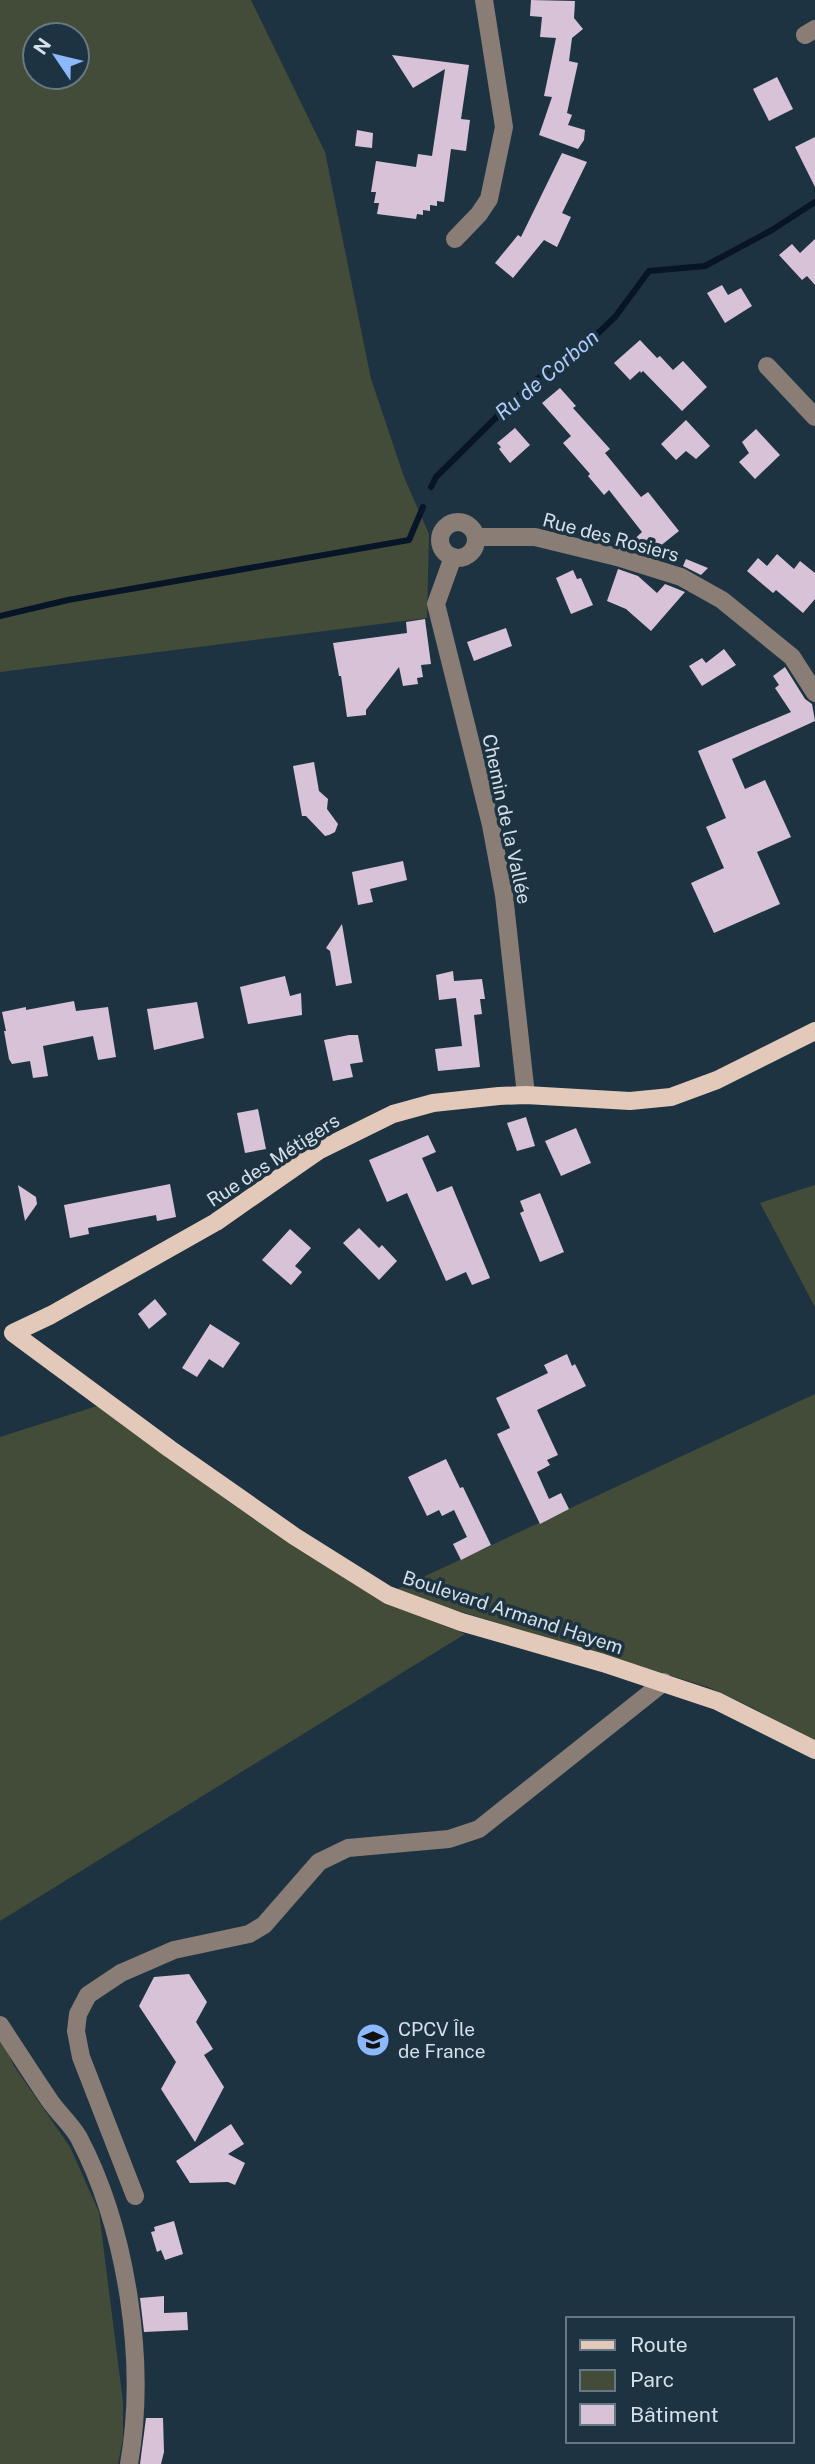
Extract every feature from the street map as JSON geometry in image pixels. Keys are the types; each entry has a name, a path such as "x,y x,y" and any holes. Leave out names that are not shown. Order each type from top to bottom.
{"main road":[{"name":"Rue des Métigers","path":"6,1334 51,1315 216,1222 318,1151 393,1114 433,1103 526,1095 630,1101 671,1097 717,1080 815,1031"},
{"name":"Boulevard Armand Hayem","path":"6,1334 294,1536 388,1595 461,1622 664,1682 717,1701 815,1749"}],"street":[{"path":"455,239 489,199 504,127 484,0"},
{"path":"767,366 815,416"},
{"path":"460,522 471,527 476,544 465,557 453,557 443,551 441,534 448,525 460,522"},
{"name":"Rue des Rosiers","path":"476,537 535,537 617,557 681,577 722,600 792,657 815,693"},
{"name":"Chemin de la Vallée","path":"453,557 436,604 493,836 503,895 526,1095"},
{"path":"135,2196 81,2057 76,2031 78,2014 88,1995 121,1973 174,1950 249,1934 264,1924 319,1862 348,1849 449,1839 479,1829 664,1682"},
{"path":"0,2025 51,2103 78,2136 106,2199 120,2243 135,2368 136,2427 130,2464"},
{"path":"78,2136 108,2121"}],"green space":[{"path":"0,0 251,0 325,152 371,379 404,477 429,534 427,618 0,672"},
{"path":"815,1185 815,1307 760,1203"},
{"path":"815,1394 815,1742 708,1687 393,1591"},
{"path":"97,1406 285,1541 383,1600 465,1634 0,1921 0,1437"},
{"path":"0,2036 14,2066 70,2147 99,2212 123,2402 123,2438 118,2464 0,2464"}],"building":[{"path":"531,0 575,1 574,18 583,29 572,38 569,61 578,63 567,113 572,115 568,125 585,130 584,140 578,149 539,135 552,97 544,96 556,38 540,37 542,17 530,16"},
{"path":"392,55 469,65 461,119 470,120 466,151 451,149 444,202 437,201 437,206 430,205 430,211 423,210 423,215 417,214 416,219 377,214 379,203 374,203 376,192 371,192 376,161 416,167 418,154 432,156 445,69 413,88"},
{"path":"777,77 793,109 769,121 753,89"},
{"path":"357,130 373,133 372,148 355,146"},
{"path":"815,137 815,187 795,147"},
{"path":"562,153 587,162 562,213 571,217 557,247 544,240 513,278 495,263 518,235 521,237"},
{"path":"815,239 815,285 807,276 802,280 779,255 792,244 800,253"},
{"path":"722,285 728,295 741,288 752,306 725,323 707,293"},
{"path":"640,340 673,370 683,361 707,387 682,411 643,371 630,380 614,363"},
{"path":"560,388 576,406 573,408 610,449 605,453 641,497 648,492 679,531 649,555 625,548 642,532 609,490 604,495 563,443 571,436 542,403"},
{"path":"686,420 710,446 696,459 686,451 676,460 661,444"},
{"path":"515,428 530,445 510,463 497,443"},
{"path":"756,429 780,455 755,479 739,462 749,453 742,442"},
{"path":"777,554 794,569 800,561 815,573 815,599 803,613 776,590 773,593 747,571 758,558 767,566"},
{"path":"686,559 708,568 701,575 683,566"},
{"path":"618,569 638,576 657,593 665,584 685,592 651,631 626,609 607,601"},
{"path":"573,570 577,579 581,578 593,605 571,614 556,578"},
{"path":"425,619 431,664 421,665 423,677 417,678 418,684 403,686 399,667 366,710 366,715 347,717 333,643 407,633 406,622"},
{"path":"506,628 512,646 474,661 467,642"},
{"path":"724,649 736,665 702,686 689,666 702,658 706,663"},
{"path":"785,667 805,699 812,704 815,721 732,759 745,789 765,780 791,837 757,852 780,904 714,933 691,883 724,868 706,827 726,818 698,751 791,712 775,688 779,685 773,676"},
{"path":"314,762 319,791 328,799 327,809 338,824 335,832 325,836 306,816 302,816 293,766"},
{"path":"403,861 407,880 370,889 373,902 358,905 352,872"},
{"path":"342,924 352,983 336,986 330,951 326,948"},
{"path":"453,971 454,981 482,979 485,999 480,999 482,1014 474,1015 480,1067 438,1071 435,1049 462,1046 456,998 439,1000 436,975"},
{"path":"285,976 290,996 301,993 302,1015 248,1024 240,987"},
{"path":"74,1001 76,1011 108,1007 116,1057 98,1060 93,1036 43,1046 48,1076 33,1078 30,1061 12,1064 2,1012"},
{"path":"197,1002 204,1038 154,1050 147,1009"},
{"path":"358,1035 363,1062 350,1064 353,1077 333,1081 324,1040"},
{"path":"258,1109 266,1149 245,1153 237,1113"},
{"path":"526,1117 535,1146 517,1151 507,1123"},
{"path":"576,1128 591,1163 561,1176 545,1141"},
{"path":"428,1135 436,1152 422,1158 437,1192 452,1186 490,1278 472,1285 466,1272 446,1281 407,1193 387,1202 369,1160"},
{"path":"170,1184 176,1217 157,1221 156,1215 88,1228 89,1234 70,1238 64,1205"},
{"path":"18,1185 36,1197 37,1204 25,1221"},
{"path":"540,1193 564,1252 540,1262 520,1213 524,1211 520,1201"},
{"path":"359,1228 379,1248 382,1245 397,1261 379,1280 343,1243"},
{"path":"290,1229 311,1248 295,1266 302,1272 291,1285 262,1260"},
{"path":"155,1299 167,1314 149,1329 138,1314"},
{"path":"210,1324 240,1343 223,1368 209,1359 197,1377 182,1368"},
{"path":"567,1354 586,1386 537,1410 558,1455 547,1460 550,1465 537,1472 549,1499 561,1493 569,1509 540,1524 497,1434 510,1428 496,1398 548,1373 544,1365"},
{"path":"446,1459 491,1545 461,1560 453,1544 467,1537 454,1510 442,1516 439,1510 427,1516 408,1477"},
{"path":"189,1974 207,2002 196,2022 213,2049 204,2055 224,2087 195,2142 161,2089 176,2062 139,2006 154,1977"},
{"path":"231,2124 244,2144 228,2154 245,2163 235,2185 228,2182 190,2183 176,2161"},
{"path":"174,2221 183,2254 165,2260 161,2250 157,2252 151,2232 155,2231 154,2227"},
{"path":"164,2296 164,2313 187,2312 188,2330 144,2332 140,2298"},
{"path":"146,2418 163,2418 164,2452 161,2464 140,2464"}],"waterway":[{"name":"Ru de Corbon","path":"431,487 436,477 531,383 576,354 615,317 649,271 705,266 772,230 815,202"},
{"name":"Ru de Corbon","path":"0,616 68,600 409,540 423,507"}],"place":[{"name":"CPCV Île de France","path":"373,2040"}]}
